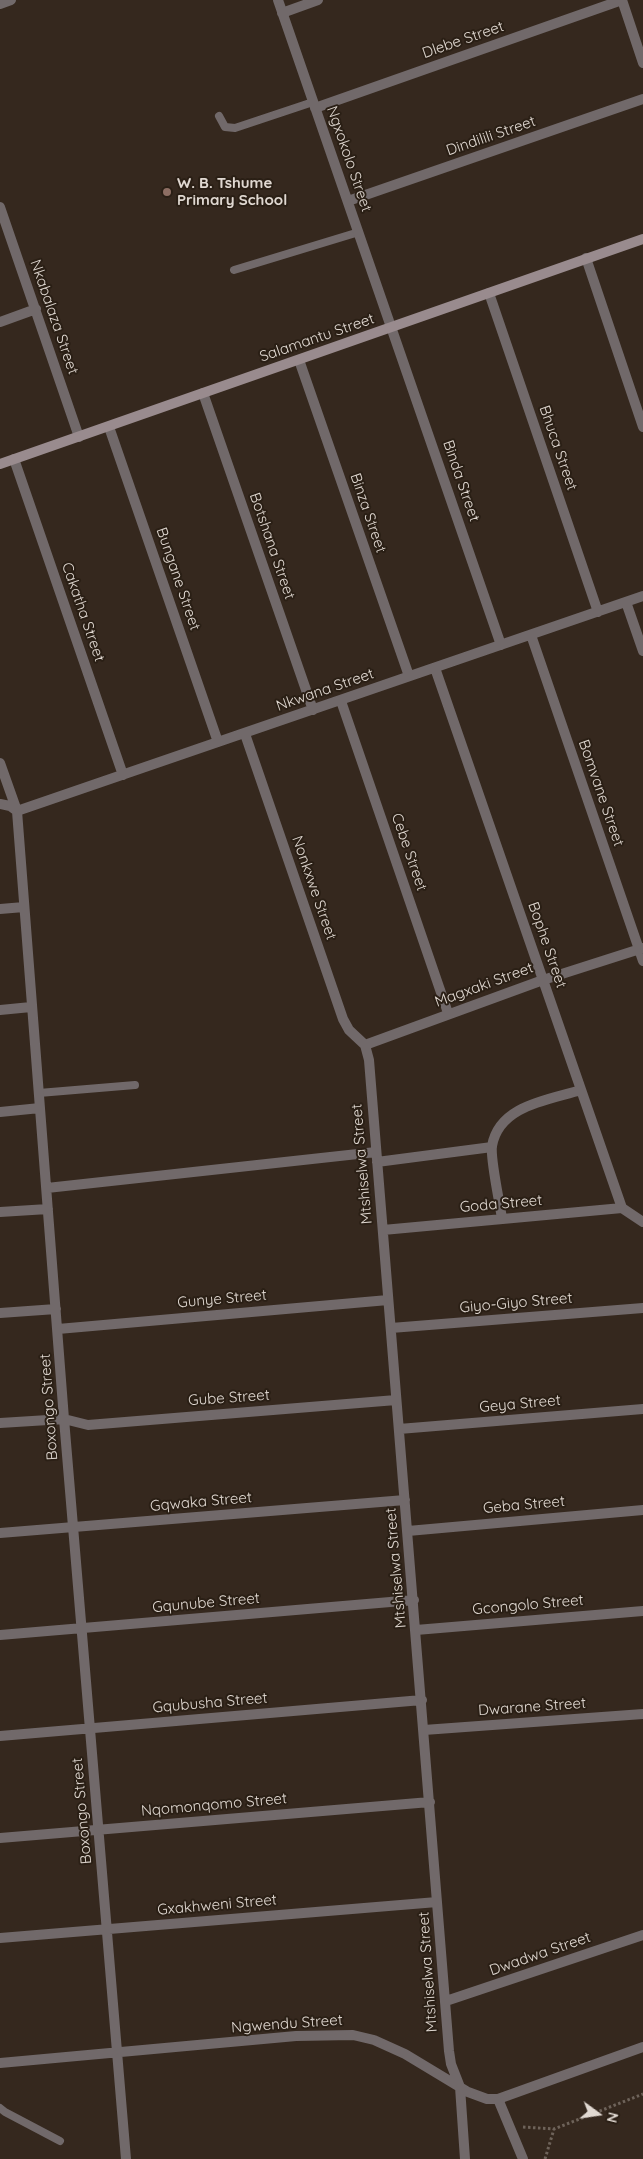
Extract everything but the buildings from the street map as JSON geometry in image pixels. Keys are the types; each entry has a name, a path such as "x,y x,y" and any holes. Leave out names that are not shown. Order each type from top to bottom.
{"street":[{"path":"0,4 11,0"},
{"name":"Ngxokolo Street","path":"278,0 393,328"},
{"path":"282,13 318,0"},
{"path":"622,0 643,63"},
{"name":"Dlebe Street","path":"314,105 622,0"},
{"name":"Dindilili Street","path":"348,202 643,99"},
{"name":"Nkabalaza Street","path":"1,212 79,437"},
{"name":"Salamantu Street","path":"0,464 643,239"},
{"path":"586,258 643,428"},
{"name":"Bhuca Street","path":"489,293 598,612"},
{"path":"0,322 36,309"},
{"name":"Binda Street","path":"393,328 502,645"},
{"name":"Binza Street","path":"299,360 408,676"},
{"name":"Botshana Street","path":"202,392 313,710"},
{"name":"Bungane Street","path":"109,427 218,742"},
{"name":"Cakatha Street","path":"14,459 123,775"},
{"name":"Nkwana Street","path":"17,811 643,596"},
{"path":"626,602 643,651"},
{"name":"Bomvane Street","path":"531,635 641,948 643,961"},
{"name":"Bophe Street","path":"434,668 622,1208"},
{"name":"Cebe Street","path":"341,701 448,1013"},
{"name":"Nonkxwe Street","path":"245,734 343,1019 349,1030 365,1045"},
{"name":"Boxongo Street","path":"0,763 17,811 64,1419 83,1628 97,1830 126,2159"},
{"path":"0,804 10,806 17,811"},
{"path":"0,909 24,908"},
{"name":"Magxaki Street","path":"365,1045 448,1013 641,948"},
{"path":"0,1010 31,1007"},
{"name":"Mtshiselwa Street","path":"365,1045 369,1060 451,2064 460,2087 465,2159"},
{"path":"502,1218 492,1147 496,1135 512,1114 522,1108 581,1090"},
{"path":"0,1112 40,1108"},
{"path":"47,1188 492,1147"},
{"path":"622,1208 643,1222"},
{"name":"Goda Street","path":"383,1230 622,1208"},
{"path":"0,1212 48,1209"},
{"name":"Gunye Street","path":"58,1329 388,1300"},
{"name":"Giyo-Giyo Street","path":"391,1328 643,1308"},
{"path":"0,1314 56,1309"},
{"name":"Gube Street","path":"0,1423 64,1419 88,1424 396,1400"},
{"name":"Geya Street","path":"399,1429 643,1409"},
{"name":"Gqwaka Street","path":"0,1533 405,1500"},
{"name":"Geba Street","path":"408,1530 643,1510"},
{"name":"Gqunube Street","path":"0,1635 414,1600"},
{"name":"Gcongolo Street","path":"416,1630 643,1611"},
{"name":"Gqubusha Street","path":"0,1736 422,1700"},
{"name":"Dwarane Street","path":"424,1730 643,1714"},
{"name":"Nqomonqomo Street","path":"0,1838 430,1802"},
{"name":"Gxakhweni Street","path":"0,1938 438,1902"},
{"name":"Dwadwa Street","path":"446,2001 643,1935"},
{"name":"Ngwendu Street","path":"0,2063 296,2036 353,2035 374,2040 405,2054 460,2087 487,2099 498,2099"},
{"path":"523,2159 498,2099 643,2047"}],"lane":[{"path":"219,116 225,127 235,128 314,105"},
{"path":"234,270 358,232"},
{"path":"39,1093 135,1085"},
{"path":"0,2108 60,2141"}],"path":[{"path":"509,2126 554,2128 643,2094"},
{"path":"545,2159 554,2128"}],"place":[{"name":"W. B. Tshume Primary School","path":"167,192"}]}
